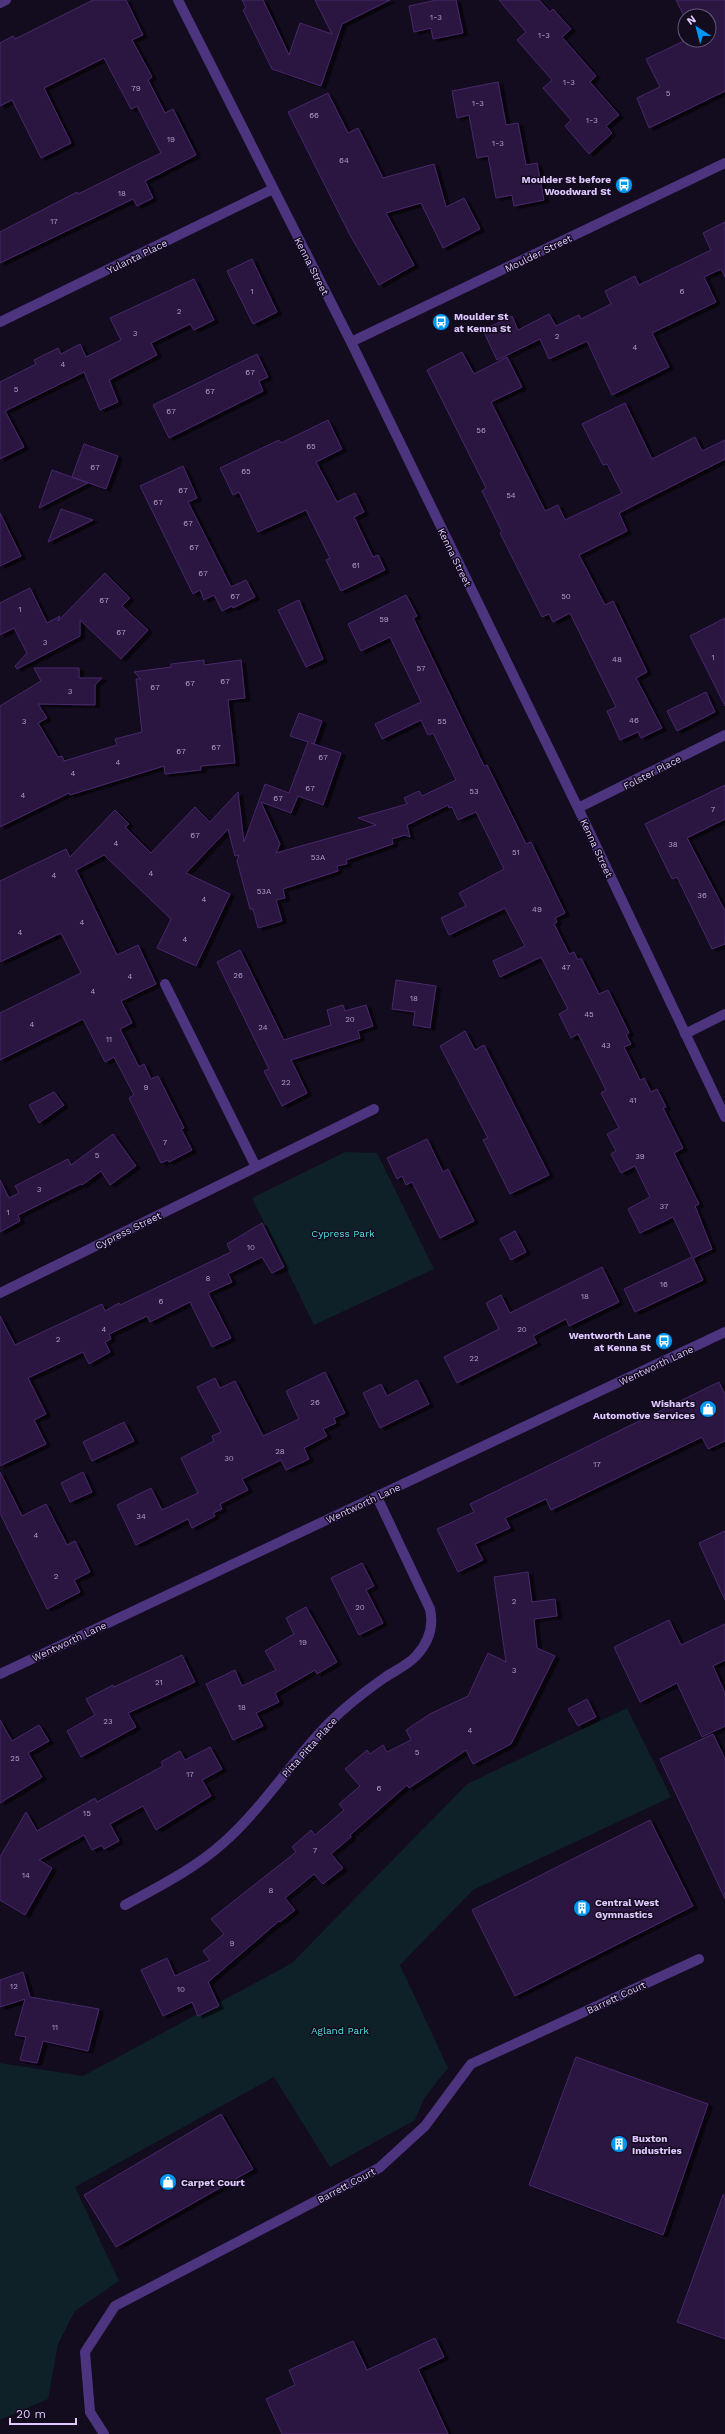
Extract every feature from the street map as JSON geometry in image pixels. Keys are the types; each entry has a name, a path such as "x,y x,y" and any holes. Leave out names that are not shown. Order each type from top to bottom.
{"street":[{"path":"0,3 6,0"},
{"name":"Kenna Street","path":"178,0 351,342 578,808 725,1117"},
{"name":"Moulder Street","path":"351,342 725,163"},
{"name":"Yulanta Place","path":"0,322 273,189"},
{"name":"Folster Place","path":"578,808 725,735"},
{"path":"165,984 256,1167"},
{"path":"685,1034 725,1014"},
{"name":"Cypress Street","path":"0,1293 374,1109"},
{"name":"Wentworth Lane","path":"0,1674 725,1332"},
{"name":"Pitta Pitta Place","path":"125,1905 170,1881 222,1845 239,1828 328,1723 372,1687 416,1657 424,1646 430,1635 432,1620 430,1609 377,1497"},
{"name":"Barrett Court","path":"104,2434 90,2412 85,2352 114,2306 379,2168 425,2126 471,2064 699,1959"}],"green space":[{"name":"Cypress Park","path":"345,1152 377,1153 434,1269 314,1325 252,1198"},
{"name":"Agland Park","path":"627,1708 671,1797 473,1890 400,1965 448,2068 425,2097 415,2120 330,2167 274,2077 75,2187 119,2281 75,2311 58,2344 48,2399 0,2420 0,2063 83,2076 292,1963 467,1784"}],"building":[{"path":"93,0 126,0 143,35 132,40 152,77 148,80 165,113 173,109 196,155 145,181 153,198 137,206 133,199 0,263 0,232 77,192 78,194 161,153 137,106 131,109 104,58 44,88 71,143 41,158 12,100 0,106 0,43 13,36 15,39"},
{"path":"242,0 263,0 289,55 300,23 332,34 315,0 390,0 342,24 321,86 272,69 243,10 246,8"},
{"path":"437,0 456,0 463,33 433,39 431,28 414,32 409,6"},
{"path":"499,0 539,0 550,12 553,9 571,29 562,37 596,76 590,82 619,115 606,126 612,133 589,154 565,126 571,120 543,88 552,80 517,40 526,32"},
{"path":"676,0 725,0 725,91 649,128 637,98 660,87 646,59 677,44 677,48 717,48 717,8 680,8"},
{"path":"498,82 506,125 518,123 526,165 537,163 544,200 514,206 512,195 496,198 488,156 477,158 469,115 457,118 452,91"},
{"path":"328,93 348,133 358,128 383,178 434,164 446,207 464,198 480,229 443,248 421,203 386,213 414,265 379,285 350,235 288,112"},
{"path":"725,222 725,277 721,269 704,277 716,302 652,333 669,367 612,395 587,341 549,359 540,339 497,360 483,330 512,316 518,330 549,314 556,326 579,315 581,319 611,304 605,291 635,276 639,285 711,250 703,233"},
{"path":"252,259 277,312 253,324 227,271"},
{"path":"194,279 214,320 194,330 190,324 151,343 157,355 109,380 118,402 100,410 84,372 5,411 24,447 0,459 0,382 36,364 34,360 58,348 61,354 80,344 86,357 121,340 110,318"},
{"path":"462,352 474,374 507,357 522,387 491,402 545,511 558,505 565,520 622,493 607,464 603,465 582,424 625,403 652,459 695,437 702,451 725,440 725,459 619,513 627,531 579,555 605,605 613,601 647,672 636,678 662,728 641,738 638,732 620,740 607,711 616,707 570,613 553,622 549,614 542,617 500,533 502,532 482,491 486,488 427,370"},
{"path":"257,354 268,377 259,381 263,391 169,438 153,405"},
{"path":"328,420 342,449 316,462 337,502 355,493 364,512 354,517 373,557 378,555 385,570 341,591 326,560 330,558 306,510 258,532 239,492 233,495 220,468 279,440 281,443"},
{"path":"84,444 118,456 106,489 72,477"},
{"path":"183,466 197,498 188,502 231,587 246,580 255,597 233,608 232,606 222,611 214,595 204,600 200,590 193,594 140,486"},
{"path":"52,470 88,483 39,508"},
{"path":"61,509 93,520 48,542"},
{"path":"0,513 21,556 0,566"},
{"path":"105,573 130,598 122,606 148,630 121,659 80,620 80,636 17,669 15,666 27,653 14,628 0,635 0,603 30,588 47,623 60,616 58,621"},
{"path":"406,595 417,616 413,618 484,766 487,765 526,844 531,842 565,913 555,918 557,922 554,924 569,954 574,952 578,960 581,958 599,994 608,990 629,1033 626,1035 631,1044 624,1047 640,1080 644,1078 651,1092 657,1089 666,1107 663,1108 683,1148 674,1153 699,1204 695,1206 712,1249 693,1258 703,1280 635,1312 624,1289 692,1257 673,1217 640,1233 628,1209 650,1197 635,1166 621,1173 611,1154 616,1151 607,1134 619,1128 601,1093 606,1090 578,1034 571,1038 559,1014 568,1009 541,957 500,977 493,961 525,946 505,908 449,935 441,918 466,906 459,893 504,869 476,812 458,820 452,807 449,808 448,805 407,825 410,837 405,835 392,839 393,844 346,860 347,864 337,866 338,871 283,889 285,898 276,900 282,921 258,928 253,909 250,909 237,861 239,855 235,856 228,829 186,873 230,894 196,966 157,948 171,919 104,855 76,870 117,955 138,945 156,984 121,1001 132,1023 120,1029 139,1067 144,1064 151,1079 158,1076 184,1128 181,1129 192,1150 169,1162 168,1160 161,1163 129,1098 134,1095 114,1057 105,1062 83,1019 0,1060 0,1013 81,973 61,933 0,962 0,881 66,849 70,857 115,810 129,824 125,827 151,853 195,807 210,822 238,792 244,842 265,784 289,793 308,742 290,736 299,713 322,721 314,744 341,753 323,805 298,796 291,813 261,802 280,844 276,853 376,825 358,818 407,804 404,798 419,791 422,796 456,780 433,733 428,735 421,720 382,739 375,724 421,702 390,637 361,651 348,624"},
{"path":"299,600 323,659 306,667 278,610"},
{"path":"725,618 725,706 690,636"},
{"path":"204,660 204,665 241,660 245,698 228,700 235,763 201,766 201,770 165,774 164,766 70,795 69,793 0,827 0,706 41,681 34,668 79,668 79,678 102,678 95,685 95,705 38,704 47,718 38,723 58,757 62,756 64,761 117,745 115,739 142,732 136,679 141,679 134,672 171,667 171,664"},
{"path":"706,692 715,712 677,731 667,711"},
{"path":"725,785 725,819 687,838 725,911 725,944 712,949 677,877 672,879 645,824"},
{"path":"240,950 284,1040 331,1025 327,1010 343,1005 345,1011 366,1005 373,1026 358,1031 360,1038 291,1060 307,1093 282,1106 264,1071 269,1069 217,962"},
{"path":"396,980 436,986 430,1028 413,1025 415,1012 392,1009"},
{"path":"465,1031 475,1050 484,1045 549,1175 510,1194 483,1140 488,1138 440,1046"},
{"path":"54,1092 64,1105 39,1123 29,1105"},
{"path":"113,1134 136,1166 110,1185 101,1171 82,1185 81,1184 18,1215 20,1221 0,1232 0,1180 9,1198 19,1193 15,1186 68,1159 71,1165"},
{"path":"427,1139 443,1172 448,1169 474,1221 440,1238 412,1182 406,1185 402,1176 397,1179 387,1158"},
{"path":"262,1223 284,1267 272,1273 262,1257 228,1274 232,1282 208,1293 231,1338 212,1347 190,1302 150,1322 147,1316 109,1334 111,1339 105,1342 110,1352 89,1364 83,1352 28,1378 46,1414 34,1420 46,1444 0,1466 0,1316 15,1345 102,1304 105,1311 119,1303 120,1305 231,1252 227,1244"},
{"path":"515,1231 526,1252 511,1260 500,1239"},
{"path":"602,1267 619,1302 569,1326 566,1319 533,1336 537,1343 457,1383 444,1357 499,1329 486,1303 501,1295 510,1313"},
{"path":"325,1372 345,1413 334,1418 336,1423 323,1429 327,1436 304,1448 309,1459 286,1470 281,1460 242,1479 248,1490 220,1504 222,1509 213,1513 215,1516 192,1528 188,1519 136,1545 117,1505 151,1488 162,1510 198,1493 181,1458 214,1441 212,1436 221,1432 197,1387 215,1378 220,1388 235,1381 263,1436 299,1419 286,1391"},
{"path":"417,1380 429,1404 380,1428 363,1393 381,1384 387,1396"},
{"path":"719,1382 725,1394 725,1441 708,1449 702,1437 551,1510 546,1499 505,1518 510,1528 475,1544 483,1560 458,1572 437,1529 474,1512 470,1504"},
{"path":"124,1422 134,1441 92,1461 83,1442"},
{"path":"0,1472 22,1516 46,1504 67,1545 75,1541 90,1572 74,1580 80,1592 47,1609 0,1513"},
{"path":"83,1472 92,1492 70,1502 61,1483"},
{"path":"725,1531 725,1600 699,1543"},
{"path":"362,1563 374,1586 366,1590 383,1623 359,1635 331,1578"},
{"path":"528,1572 532,1602 555,1599 557,1616 534,1619 537,1648 555,1656 511,1744 473,1764 466,1750 409,1788 407,1785 350,1835 351,1837 331,1854 343,1868 323,1884 314,1874 285,1898 295,1910 280,1922 279,1921 208,1982 219,2006 198,2016 192,2002 163,2016 141,1970 167,1958 175,1976 210,1960 203,1951 224,1934 211,1919 296,1852 292,1847 311,1830 315,1835 344,1810 339,1804 360,1786 345,1769 367,1750 370,1754 383,1745 387,1752 411,1740 406,1730 430,1714 468,1696 488,1653 506,1662 494,1577"},
{"path":"306,1607 337,1662 317,1674 315,1670 275,1693 279,1702 256,1713 263,1726 233,1740 206,1684 235,1670 242,1686 276,1670 265,1651 294,1634 286,1618"},
{"path":"669,1620 681,1645 725,1624 725,1660 713,1666 725,1693 725,1726 702,1737 677,1683 640,1702 614,1647"},
{"path":"182,1655 195,1682 128,1713 136,1727 81,1757 67,1731 95,1715 86,1699 113,1685 114,1687"},
{"path":"587,1699 596,1717 578,1726 568,1709"},
{"path":"0,1720 12,1741 39,1725 49,1741 28,1753 42,1777 0,1803"},
{"path":"713,1734 725,1759 725,1899 660,1759"},
{"path":"210,1747 222,1769 202,1780 211,1796 156,1830 143,1806 110,1824 119,1841 104,1849 102,1845 92,1850 84,1835 39,1860 52,1868 25,1915 0,1900 0,1857 26,1812 37,1831 95,1798 97,1802 163,1766 161,1762 180,1751 185,1760"},
{"name":"Central West Gymnastics","path":"650,1820 693,1906 515,1996 472,1910"},
{"path":"23,1972 30,1997 99,2009 88,2051 43,2041 37,2063 20,2060 26,2037 15,2035 25,1999 0,2007 0,1980"},
{"name":"Buxton Industries","path":"576,2057 708,2104 663,2235 529,2185"},
{"name":"Carpet Court","path":"221,2114 253,2169 116,2247 84,2195"},
{"path":"723,2195 725,2195 725,2339 677,2322"},
{"path":"435,2338 444,2357 418,2369 448,2434 282,2434 266,2399 295,2385 289,2370 353,2341 367,2370"}],"place":[{"name":"Moulder St before Woodward St","path":"624,185"},
{"name":"Moulder St at Kenna St","path":"441,322"},
{"name":"Wentworth Lane at Kenna St","path":"664,1341"},
{"name":"Wisharts Automotive Services","path":"708,1409"},
{"name":"Central West Gymnastics","path":"582,1908"},
{"name":"Buxton Industries","path":"619,2144"},
{"name":"Carpet Court","path":"168,2182"}]}
